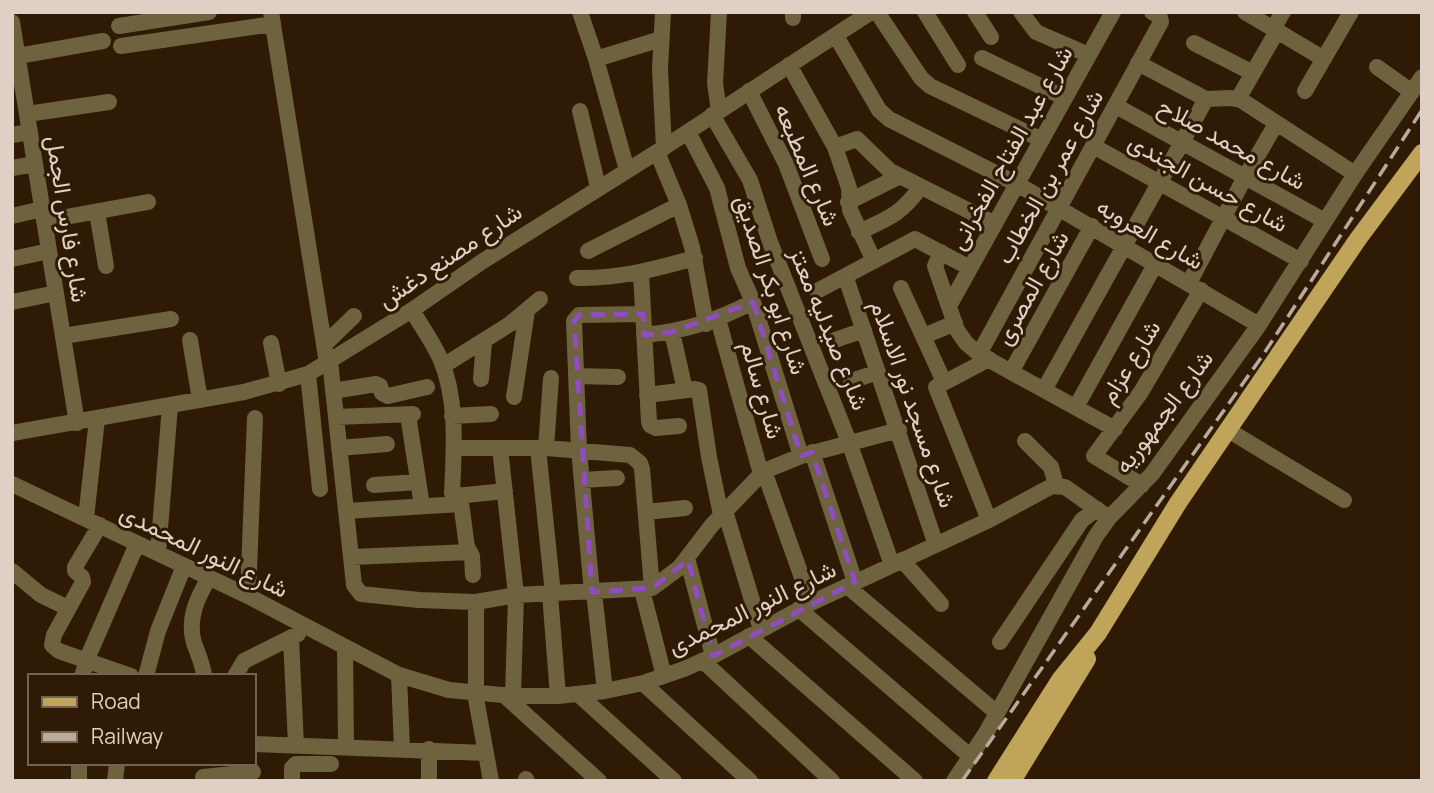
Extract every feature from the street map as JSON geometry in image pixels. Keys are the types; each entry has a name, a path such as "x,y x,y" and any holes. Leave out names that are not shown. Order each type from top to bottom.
{"main road":[{"path":"996,781 1060,680 1098,633 1178,503 1358,239 1422,153"},
{"path":"1012,781 1083,668 1098,633"}],"street":[{"path":"119,26 209,12"},
{"path":"580,12 627,170"},
{"name":"شارع سالم","path":"663,12 660,150 679,205 712,322 805,606"},
{"path":"716,113 719,12"},
{"name":"شارع مصنع دغش","path":"12,433 170,406 279,384 308,374 412,310 482,261 660,150 871,12"},
{"path":"877,12 927,84 1042,140"},
{"path":"925,12 958,65"},
{"path":"975,12 991,37"},
{"path":"1021,12 1036,32 1089,55"},
{"path":"1245,12 1324,59"},
{"path":"1238,99 1283,12"},
{"path":"1305,91 1350,12"},
{"name":"شارع عبد الفتاح الفخرانى","path":"949,306 1111,13"},
{"name":"شارع عمر بن الخطاب","path":"984,356 1059,207 1139,63 1156,17"},
{"path":"121,46 272,18 324,345 329,362 354,585 361,594 476,602 516,595 647,589 671,576 701,537 763,472 807,454 899,430"},
{"name":"شارع فارس الجمل","path":"12,22 18,56 18,90 27,114 77,423"},
{"name":"شارع العروبه","path":"836,36 884,115 1059,207 1259,325"},
{"path":"596,59 661,39"},
{"path":"18,56 103,41"},
{"path":"1194,43 1253,73"},
{"path":"982,58 1065,98"},
{"path":"1139,63 1206,99 1238,99 1355,174"},
{"path":"789,65 835,147 849,188 848,202 874,261"},
{"path":"1377,67 1412,92"},
{"name":"شارع الجمهوريه","path":"954,781 971,757 1096,536 1103,514 1142,485 1259,325 1355,174 1422,77"},
{"name":"شارع المطبعه","path":"749,91 786,164 822,259"},
{"path":"1044,390 1206,99"},
{"path":"27,114 109,102"},
{"name":"شارع محمد صلاح","path":"1116,106 1325,222"},
{"path":"580,111 598,187"},
{"name":"شارع صيدليه معتز","path":"716,113 750,180 769,242 897,562"},
{"name":"شارع عزام","path":"1142,485 1094,456 1141,392 1195,286 1223,218 1276,124"},
{"path":"12,135 30,132"},
{"name":"شارع ابو بكر الصديق","path":"688,132 717,188 738,268 753,302 851,584"},
{"path":"835,147 857,139 885,167 920,188 995,224"},
{"name":"شارع حسن الجندى","path":"1093,146 1301,261"},
{"path":"12,168 35,164"},
{"path":"848,202 900,176"},
{"path":"859,232 898,214 920,188"},
{"path":"12,216 97,212 148,202"},
{"path":"588,251 679,205"},
{"path":"97,212 106,266"},
{"name":"شارع المصرى","path":"1012,372 1092,226"},
{"path":"817,291 846,278 915,239 970,268"},
{"path":"12,259 49,251"},
{"path":"941,251 936,267 955,323 966,343 984,356 1115,429"},
{"path":"577,278 607,278 641,273 695,258"},
{"path":"1076,407 1156,263"},
{"path":"641,273 650,425 656,428 680,426"},
{"name":"شارع مسجد نور الاسلام","path":"846,278 936,545"},
{"path":"901,288 944,382"},
{"path":"12,302 56,293"},
{"path":"443,366 484,342 540,299"},
{"path":"644,335 672,332 712,322 753,302"},
{"path":"412,310 443,366 449,387 454,448 452,491 461,500 473,575"},
{"path":"513,397 527,311"},
{"path":"605,691 579,450 574,321 579,315 643,314"},
{"path":"324,345 355,316"},
{"path":"63,336 171,319"},
{"path":"923,336 955,323"},
{"path":"835,340 864,330"},
{"path":"672,332 685,390"},
{"path":"190,340 200,400"},
{"path":"271,342 279,384"},
{"path":"481,379 484,342"},
{"path":"984,356 936,388 989,520"},
{"path":"851,381 878,372"},
{"path":"308,374 320,489"},
{"path":"576,376 618,377"},
{"path":"551,379 542,448 558,696"},
{"path":"333,391 376,384 380,386 382,393 388,396 427,387"},
{"path":"647,395 695,388 700,392 709,457 755,633 915,781"},
{"path":"158,553 170,406"},
{"path":"452,416 491,414"},
{"path":"336,417 411,415 422,506"},
{"path":"248,596 255,418"},
{"path":"97,419 93,522 75,567 83,580 52,638 52,645 85,668 120,674"},
{"path":"1228,430 1344,500"},
{"path":"1025,441 1051,467 1056,485 1065,487 1103,514"},
{"path":"339,449 387,444"},
{"path":"500,447 516,595 509,695 599,781"},
{"path":"454,448 579,450 630,455 640,463 646,512 647,589 664,676"},
{"path":"582,480 617,478"},
{"path":"374,485 418,482"},
{"name":"شارع النور المحمدى","path":"12,484 248,596 399,675 449,690 558,696 605,691 643,683 708,659 805,606 989,520 1056,485"},
{"path":"346,511 422,506 505,491"},
{"path":"646,512 685,508"},
{"path":"1000,642 1082,520 1103,514"},
{"path":"85,668 136,544"},
{"path":"351,557 470,552"},
{"path":"687,558 708,659 832,781"},
{"path":"897,562 941,604"},
{"path":"147,674 158,631 184,566"},
{"path":"12,571 41,596 68,608"},
{"path":"204,674 192,625 195,606 209,578"},
{"path":"851,584 996,713"},
{"path":"476,602 476,693 491,781"},
{"path":"805,606 971,757"},
{"path":"236,674 244,661 309,628"},
{"path":"291,638 296,745"},
{"path":"292,781 292,768 296,764 330,772 339,746 345,647"},
{"path":"399,675 402,749"},
{"path":"643,683 750,781"},
{"path":"578,694 674,781"},
{"path":"256,744 486,753"},
{"path":"429,749 429,781"},
{"path":"203,777 253,772"}],"highlighted area":[{"path":"753,302 801,456 812,452 855,582 713,656 688,560 652,588 592,592 574,321 579,315 643,314 644,335 672,332"}],"railway":[{"path":"962,781 1263,355 1422,110"}]}
